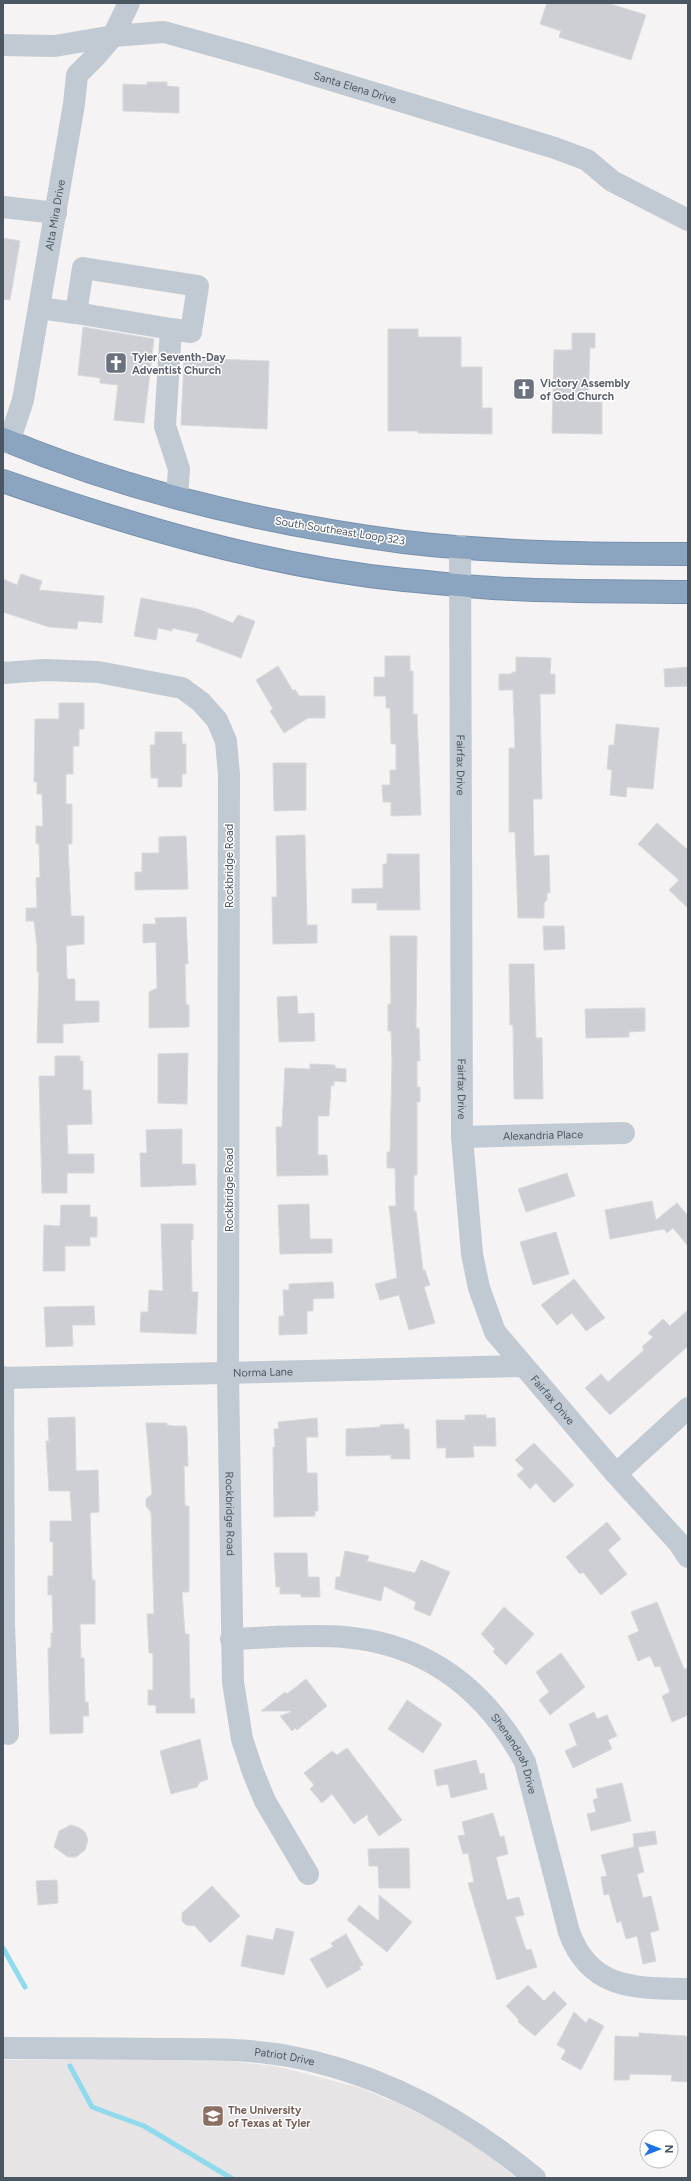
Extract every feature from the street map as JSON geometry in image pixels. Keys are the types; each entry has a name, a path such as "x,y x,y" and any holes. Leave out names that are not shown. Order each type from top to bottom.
{"highway":[{"name":"South Southeast Loop 323","path":"6,441 106,477 177,498 310,527 404,542 552,552 688,554"},
{"path":"3,481 106,516 208,545 352,573 511,589 688,592"}],"street":[{"name":"Alta Mira Drive","path":"6,441 23,400 56,213 74,104 77,75 113,36 129,3"},
{"name":"Santa Elena Drive","path":"3,46 55,46 113,36 164,32 265,60 555,148 587,160 612,181 688,220"},
{"path":"3,207 56,213"},
{"path":"39,308 191,332 198,286 83,268 76,313"},
{"path":"171,329 164,426 178,469 177,498"},
{"name":"Fairfax Drive","path":"460,546 462,1137 472,1254 479,1288 495,1332 616,1474 678,1542 688,1557"},
{"name":"Rockbridge Road","path":"3,673 45,670 98,672 182,688 201,702 217,720 226,741 229,775 228,1373 231,1639 236,1712 253,1772 265,1801 308,1874"},
{"name":"Alexandria Place","path":"462,1137 624,1133"},
{"name":"Norma Lane","path":"3,1377 523,1366"},
{"path":"3,1377 4,1625 8,1734"},
{"path":"616,1474 688,1408"},
{"name":"Shenandoah Drive","path":"231,1639 322,1636 382,1643 420,1656 470,1688 497,1718 525,1762 569,1932 581,1956 600,1975 628,1986 688,1989"},
{"name":"Patriot Drive","path":"3,2048 228,2049 288,2056 364,2077 430,2105 496,2146 535,2178"}],"shaded area":[{"name":"The University of Texas at Tyler","path":"208,2058 280,2067 357,2087 400,2104 446,2127 480,2148 516,2178 3,2178 3,2060"}],"building":[{"path":"547,3 607,3 646,15 631,60 559,37 561,31 540,24"},
{"path":"147,82 167,82 167,86 179,87 179,113 123,111 123,84 147,85"},
{"path":"3,238 20,241 10,300 3,299"},
{"path":"83,327 154,339 144,423 114,420 118,385 100,383 100,378 78,375"},
{"path":"388,329 418,329 418,337 461,337 461,367 482,367 482,408 492,408 492,434 388,431"},
{"path":"572,333 595,333 595,348 590,348 588,402 602,402 602,434 552,433 554,350 572,350"},
{"path":"184,358 269,361 267,429 181,425"},
{"path":"21,574 42,581 39,590 104,596 102,623 78,621 77,629 49,627 3,612 3,579 17,585"},
{"path":"141,598 198,609 233,623 238,615 255,621 241,658 196,641 199,634 172,628 172,631 158,628 156,640 134,636"},
{"path":"385,656 410,656 410,671 413,671 413,714 417,714 421,815 391,816 391,802 383,802 382,785 390,785 390,770 396,770 396,744 391,744 390,708 386,708 386,696 374,696 374,677 385,677"},
{"path":"516,657 551,658 550,674 555,674 555,694 540,694 542,799 533,799 534,856 549,855 550,893 547,893 547,900 544,903 544,918 518,918 515,832 509,832 509,748 515,748 513,690 499,690 499,674 512,674 512,672 516,672"},
{"path":"278,666 293,691 295,689 299,696 325,696 325,718 308,718 284,733 270,711 273,709 256,680"},
{"path":"688,667 688,686 665,687 664,669"},
{"path":"59,703 84,703 84,729 79,729 79,746 73,746 73,774 66,774 66,804 72,804 72,844 68,844 71,916 84,916 84,944 66,946 67,979 75,979 75,1001 99,1001 99,1022 63,1024 63,1043 37,1043 39,972 37,972 37,946 34,921 26,921 26,908 37,908 36,878 40,877 39,844 36,844 36,826 43,826 42,794 37,794 37,782 34,782 35,719 59,719"},
{"path":"616,724 659,728 653,789 627,787 626,797 610,795 612,770 607,769 609,745 614,745"},
{"path":"155,732 182,732 182,744 186,744 186,774 182,774 182,787 158,787 158,778 151,778 150,745 155,745"},
{"path":"273,763 306,763 306,810 274,811"},
{"path":"657,823 688,850 688,908 669,890 679,880 638,844"},
{"path":"305,835 307,925 317,925 317,943 273,944 272,897 277,897 276,836"},
{"path":"186,836 188,889 135,890 135,872 142,872 142,853 159,853 159,837"},
{"path":"387,854 419,854 420,910 377,910 377,903 352,903 352,889 383,888 383,864 387,864"},
{"path":"186,917 188,964 185,964 186,1005 189,1005 189,1027 149,1028 149,992 157,988 156,942 143,943 143,924 156,924 155,918"},
{"path":"543,926 564,926 565,949 544,950"},
{"path":"390,936 417,936 416,1028 419,1028 420,1061 417,1061 417,1087 420,1087 420,1102 417,1102 417,1175 414,1175 414,1211 416,1211 423,1270 425,1270 430,1285 424,1287 435,1323 409,1330 399,1295 380,1300 375,1284 397,1278 389,1206 396,1206 395,1168 387,1168 387,1152 390,1152 392,1061 391,1031 388,1031 388,1004 391,1004"},
{"path":"509,964 534,964 536,1038 542,1038 543,1099 514,1099 513,1025 510,1025"},
{"path":"297,996 298,1014 314,1013 315,1041 279,1042 277,997"},
{"path":"645,1008 645,1031 629,1032 629,1037 586,1038 585,1009"},
{"path":"188,1053 187,1104 158,1103 158,1054"},
{"path":"55,1056 80,1056 80,1061 83,1061 83,1090 91,1090 92,1124 67,1125 68,1154 94,1154 94,1173 67,1173 67,1193 42,1193 39,1076 55,1076"},
{"path":"310,1064 335,1065 335,1068 346,1069 346,1082 334,1081 334,1086 331,1085 329,1116 318,1116 318,1155 327,1155 328,1175 277,1176 276,1127 282,1127 285,1068 310,1069"},
{"path":"182,1129 182,1164 195,1164 196,1185 141,1187 140,1153 147,1153 146,1130"},
{"path":"567,1173 575,1196 526,1212 518,1189"},
{"path":"652,1201 656,1220 677,1203 688,1216 688,1246 673,1228 667,1233 664,1229 610,1239 605,1210"},
{"path":"309,1204 310,1239 332,1239 332,1253 280,1254 278,1205"},
{"path":"61,1205 90,1205 90,1217 97,1217 97,1237 90,1237 90,1246 65,1246 65,1271 43,1271 44,1225 60,1226"},
{"path":"161,1224 193,1224 193,1240 191,1240 192,1292 198,1292 196,1334 140,1332 141,1312 148,1312 149,1290 163,1291"},
{"path":"556,1232 569,1274 533,1285 520,1242"},
{"path":"574,1279 605,1318 586,1331 572,1313 557,1325 541,1305"},
{"path":"333,1282 334,1298 313,1299 313,1311 307,1311 307,1334 279,1335 279,1316 284,1316 283,1290 289,1290 289,1284"},
{"path":"94,1306 95,1325 72,1325 73,1346 46,1347 44,1307"},
{"path":"688,1310 688,1346 610,1415 585,1388 601,1374 608,1382 644,1350 642,1347 653,1337 648,1333 663,1319 670,1326"},
{"path":"465,1415 486,1415 486,1418 495,1418 496,1446 473,1446 474,1457 446,1458 446,1448 437,1448 436,1420 465,1420"},
{"path":"75,1417 76,1471 98,1470 99,1512 90,1513 92,1580 95,1580 95,1624 80,1624 81,1658 84,1658 85,1702 88,1702 89,1716 83,1716 83,1733 50,1734 48,1648 51,1648 51,1633 53,1633 52,1595 48,1595 48,1576 53,1576 53,1542 50,1542 50,1521 72,1521 70,1491 49,1491 46,1441 49,1441 48,1418"},
{"path":"317,1418 318,1437 306,1437 307,1473 317,1473 318,1511 315,1511 315,1516 274,1517 274,1429 279,1429 278,1422"},
{"path":"146,1423 167,1423 167,1425 173,1426 186,1426 188,1466 184,1466 185,1506 189,1506 189,1592 182,1592 185,1634 189,1634 190,1699 194,1698 195,1713 156,1713 156,1705 148,1705 148,1690 153,1690 153,1653 149,1653 147,1614 154,1614 151,1512 146,1506 146,1499 152,1494"},
{"path":"404,1424 404,1429 409,1429 410,1459 391,1459 391,1455 346,1456 346,1429"},
{"path":"534,1443 574,1485 554,1503 536,1483 530,1489 517,1475 524,1469 515,1460"},
{"path":"607,1522 621,1539 608,1550 627,1574 601,1595 583,1572 580,1574 566,1557"},
{"path":"345,1551 369,1556 367,1561 415,1573 421,1560 450,1572 430,1616 414,1609 416,1602 384,1586 381,1601 335,1589 336,1577 340,1577"},
{"path":"274,1553 307,1553 308,1577 319,1577 320,1597 301,1597 301,1594 280,1594 280,1587 276,1587"},
{"path":"657,1602 684,1669 688,1668 688,1715 672,1722 662,1696 670,1692 660,1666 655,1667 650,1656 638,1661 628,1636 639,1631 631,1612"},
{"path":"504,1607 534,1634 506,1665 493,1652 495,1649 481,1634"},
{"path":"561,1653 585,1687 550,1715 539,1700 549,1692 536,1672"},
{"path":"306,1679 327,1706 297,1730 295,1728 292,1731 280,1716 291,1711 261,1711 285,1692 287,1694"},
{"path":"407,1700 442,1724 423,1753 388,1729"},
{"path":"594,1712 597,1719 607,1715 617,1736 608,1740 612,1749 573,1768 565,1751 577,1745 569,1724"},
{"path":"200,1739 208,1779 200,1782 197,1787 171,1794 160,1751"},
{"path":"347,1748 402,1820 379,1836 368,1820 368,1814 354,1824 332,1794 322,1803 310,1789 314,1785 304,1773 332,1751 337,1755"},
{"path":"476,1760 480,1774 484,1773 487,1789 451,1798 448,1784 437,1786 434,1770"},
{"path":"622,1783 631,1821 591,1831 587,1814 596,1812 593,1800 598,1798 596,1789"},
{"path":"493,1813 500,1837 504,1836 508,1854 496,1857 507,1900 519,1897 524,1915 515,1917 526,1950 531,1949 537,1967 497,1980 468,1883 474,1882 468,1853 463,1854 458,1836 465,1835 462,1822"},
{"path":"71,1825 80,1828 85,1832 88,1840 85,1850 76,1857 68,1857 54,1847 59,1831"},
{"path":"655,1831 657,1844 638,1847 644,1872 637,1874 643,1898 651,1896 659,1930 650,1933 656,1961 643,1964 637,1936 626,1939 621,1921 617,1923 609,1894 604,1895 601,1877 607,1876 601,1855 634,1847 633,1834"},
{"path":"409,1848 410,1888 379,1888 378,1866 369,1866 368,1849"},
{"path":"57,1880 58,1903 38,1905 36,1881"},
{"path":"212,1886 240,1916 210,1943 195,1926 186,1925 182,1921 182,1913"},
{"path":"379,1895 412,1922 387,1952 347,1920 359,1905 379,1921"},
{"path":"276,1928 294,1932 284,1975 241,1966 247,1935 273,1940"},
{"path":"346,1934 363,1965 359,1967 361,1969 327,1988 310,1959 333,1947 331,1943"},
{"path":"528,1985 544,2001 554,1991 567,2004 535,2036 518,2022 519,2020 506,2006"},
{"path":"574,2012 586,2023 589,2018 604,2026 581,2070 561,2059 566,2050 557,2045"},
{"path":"639,2033 686,2036 688,2038 688,2082 671,2081 672,2075 630,2074 629,2080 614,2080 615,2036 639,2037"}],"waterway":[{"path":"3,1948 25,1987"},
{"path":"70,2066 92,2107 144,2126 231,2178"}],"place":[{"name":"Tyler Seventh-Day Adventist Church","path":"116,363"},
{"name":"Victory Assembly of God Church","path":"524,389"},
{"name":"The University of Texas at Tyler","path":"213,2116"}]}
